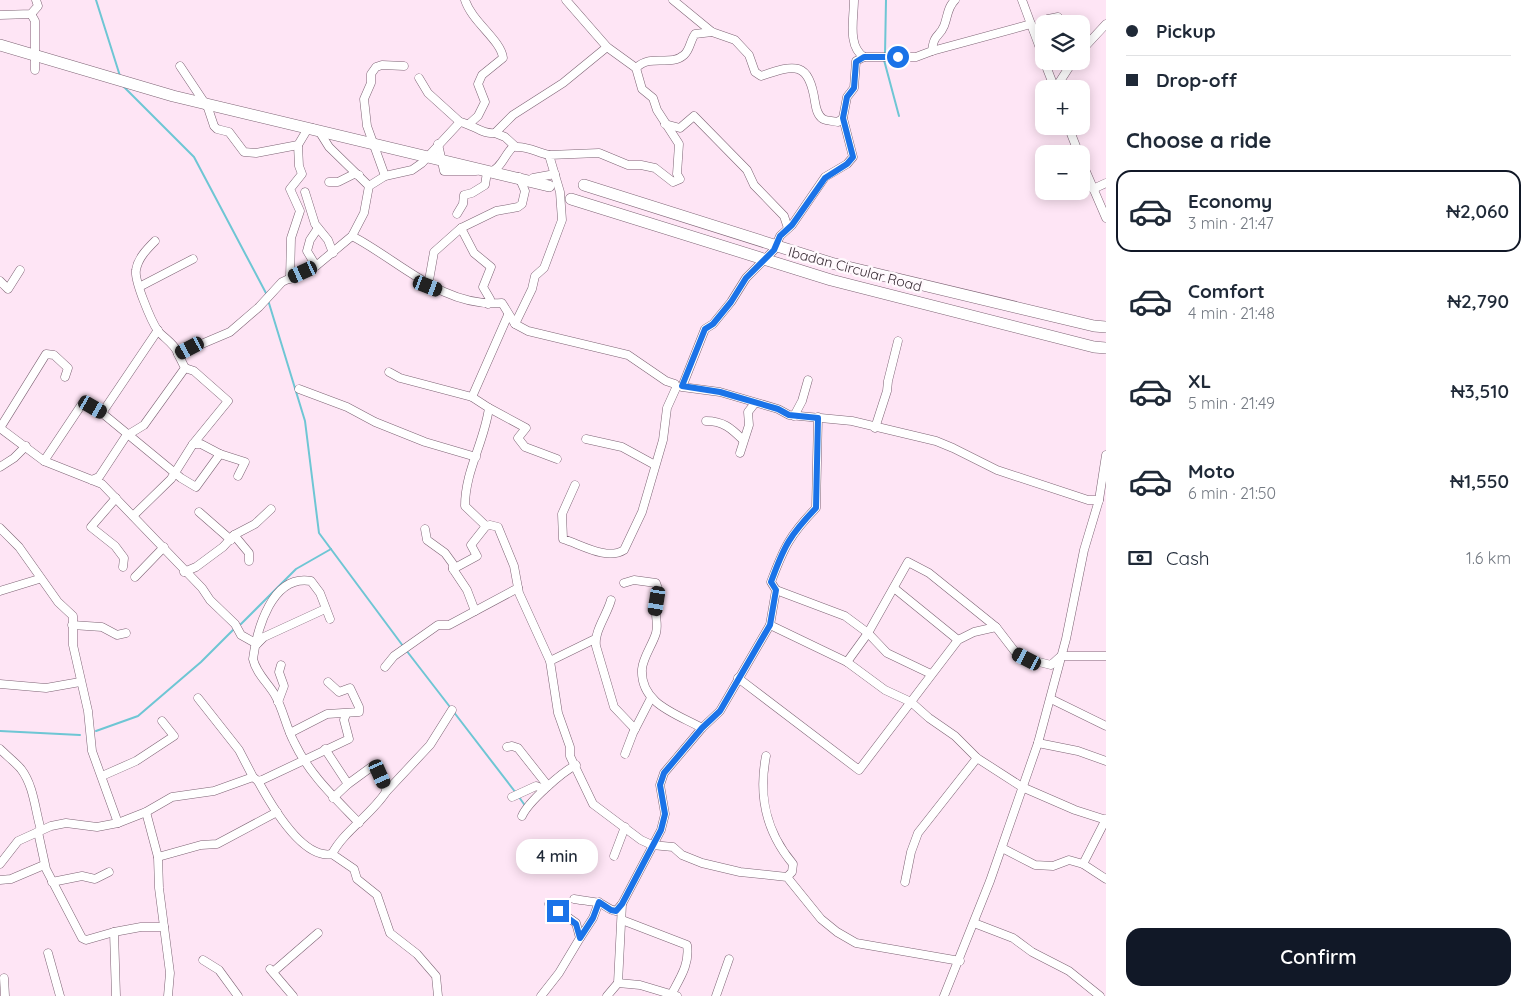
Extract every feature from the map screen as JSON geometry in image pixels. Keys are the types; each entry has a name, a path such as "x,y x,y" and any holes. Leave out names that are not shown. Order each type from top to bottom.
{"highway":[{"path":"0,45 174,96 549,186"},
{"name":"Ibadan Circular Road","path":"584,185 831,263 1094,326 1106,327"},
{"name":"Ibadan Circular Road","path":"571,199 831,280 1094,347 1106,348"}],"street":[{"path":"35,70 34,21 31,14 33,9 38,6 36,0"},
{"path":"465,0 475,21 490,37 503,58 482,75 478,84 485,102 478,116 469,124"},
{"path":"419,78 428,93 460,122 469,124 489,134 495,133 505,137 514,146 549,155 599,152 628,165 655,168 673,182 680,180 677,174 679,144 665,124 654,98 642,88 636,68 607,46 566,0"},
{"path":"673,0 712,32 735,40 749,55 755,72 761,76 782,69 802,68 807,73 816,111 823,118 838,122 843,118"},
{"path":"854,0 854,46 858,53 864,57"},
{"path":"932,51 934,38 943,28 949,5 955,0"},
{"path":"1022,0 1035,34"},
{"path":"0,15 31,14"},
{"path":"636,68 643,62 675,60 684,55 700,22"},
{"path":"1090,42 1106,26"},
{"path":"574,485 562,514 564,539 604,554 618,554 624,550 642,512 663,440 667,408 679,387 705,329 713,324 731,302 746,278 774,250 780,236 825,178 847,164 853,157 843,118 847,97 854,88 856,62 864,57 916,57 932,51 1033,28"},
{"path":"695,34 712,32"},
{"path":"495,133 513,115 563,83 607,46"},
{"path":"385,176 367,126 364,99 371,83 371,74 376,67 382,65 404,66"},
{"path":"180,66 208,108 214,126 229,132 244,152 256,153 298,145"},
{"path":"665,124 680,128 694,116 699,120 747,170 754,185 784,216 788,228"},
{"path":"178,354 230,332 259,307 282,282 316,266 333,253 352,236 364,212 369,186 385,176 412,170 422,163 460,122"},
{"path":"290,279 291,238 300,211 290,189 302,174 299,166 298,145 307,130 312,128 319,131 329,147 369,186"},
{"path":"438,144 444,171 487,172 496,168 514,146"},
{"path":"515,324 532,289 535,276 544,268 562,220 560,192 549,155"},
{"path":"456,214 463,204 464,195 472,193 485,185 487,172"},
{"path":"329,182 338,182 354,174 359,176"},
{"path":"428,286 434,252 461,228 496,211 518,207 522,204 525,191 519,178 520,175 539,179 555,174"},
{"path":"1090,182 1106,218"},
{"path":"1093,189 1106,183"},
{"path":"305,192 309,210 318,228 328,240 333,253"},
{"path":"316,266 307,251 310,240 318,228"},
{"path":"461,228 474,253 491,267 483,287 490,298 488,304"},
{"path":"352,236 409,270 428,286 460,298 488,304 502,303 515,324 528,331 628,356 666,381 679,387 720,392 794,416 852,421 936,441 997,470 1088,500 1099,500"},
{"path":"133,516 161,490 176,472 193,444 228,401 194,371 185,368 177,350 158,330 146,308 141,286 136,279 136,269 145,252 156,241"},
{"path":"141,286 192,260"},
{"path":"0,282 8,288 20,270"},
{"path":"472,397 508,314"},
{"path":"102,412 158,330"},
{"path":"875,428 887,391 898,341"},
{"path":"65,377 68,368 54,355 46,354 0,428 44,461 75,475 102,484 133,516 143,530 164,547 184,572 235,624 241,635 257,644"},
{"path":"92,480 99,477 126,436 144,425 185,368"},
{"path":"389,372 400,378 472,397 526,428 518,438 525,447 557,460"},
{"path":"794,416 802,401 808,380"},
{"path":"299,388 425,442 476,457"},
{"path":"44,461 85,402 102,412 181,478 196,488 220,454"},
{"path":"740,453 748,425 748,412 755,403"},
{"path":"486,526 465,506 465,486 486,428 489,408"},
{"path":"818,418 816,508 793,532 781,554 771,582 776,590 844,616 868,633 887,653 931,674"},
{"path":"706,421 716,420 729,426 743,440"},
{"path":"586,439 622,447 655,465"},
{"path":"193,444 201,444 220,454 245,462 238,476"},
{"path":"0,467 26,446"},
{"path":"944,996 974,924 1038,743 1062,656 1084,550 1104,481 1106,455"},
{"path":"116,498 91,527 114,546 124,558 123,567"},
{"path":"184,572 196,567 233,537 255,524 271,509"},
{"path":"199,512 233,537 249,553 249,561"},
{"path":"453,569 477,556 471,545 486,526 498,527 500,537 506,544 514,566 518,588 550,661 558,713 570,747 570,756 576,765 587,796 593,804 642,840 652,845 673,847 682,855 740,872 787,877 821,919 837,932 856,943 960,961"},
{"path":"0,528 18,546 58,602 70,612 74,621 72,625 73,645 88,711 92,751 118,823"},
{"path":"425,529 427,540 445,553 453,564 453,569 467,590 475,611"},
{"path":"135,577 164,547"},
{"path":"847,662 868,633 908,562 929,573 996,627 1016,654 1027,659 1052,665 1062,656 1106,656"},
{"path":"0,591 40,579"},
{"path":"624,583 634,580 656,583 659,590 656,612 657,631 642,668 645,687 651,698 676,716 702,728"},
{"path":"330,619 320,593 311,581 291,582 270,600 253,659 255,666 278,702 290,734 304,759 333,798 360,823"},
{"path":"385,667 394,656 438,625 449,625 518,588"},
{"path":"894,588 958,640"},
{"path":"574,899 588,903 599,902 616,911 622,904 661,830 665,814 661,779 668,767 702,728 720,711 770,625 776,590"},
{"path":"550,661 595,638 607,614 610,600"},
{"path":"257,644 264,637 326,609"},
{"path":"72,625 102,627 117,635 126,633"},
{"path":"770,625 847,662 885,690 911,702 929,718 955,736 977,758 1022,787 1106,820 1083,864"},
{"path":"738,678 859,770 958,640 974,632 996,627"},
{"path":"595,638 601,666 614,708 634,730"},
{"path":"278,702 284,686 279,672 281,665"},
{"path":"0,684 46,688 80,682"},
{"path":"290,734 327,714 346,714 360,711 350,688 339,692 328,682"},
{"path":"198,698 239,750 291,832 318,854 323,856 332,854 354,869 358,879 377,895 390,934 417,954 436,976 438,996"},
{"path":"625,754 634,730 651,698"},
{"path":"1050,699 1106,726"},
{"path":"332,854 337,844 360,823 430,745 452,710"},
{"path":"0,864 14,844 51,826 66,824 97,827 118,823 146,812 172,797 214,791 256,779 304,759 349,739 344,720 346,714"},
{"path":"102,776 136,762 174,736 162,721"},
{"path":"1038,743 1078,752 1106,762"},
{"path":"507,747 518,748 546,787"},
{"path":"325,749 348,784"},
{"path":"0,750 21,769 32,790 44,865 82,938 86,940 141,927 164,927"},
{"path":"766,756 762,790 765,812 782,849 793,864 792,872 787,877"},
{"path":"905,882 911,852 918,834 977,758"},
{"path":"522,816 546,787 553,784 562,774 576,765"},
{"path":"333,798 348,784 374,766 385,785 386,792"},
{"path":"512,797 536,786 546,787"},
{"path":"146,812 158,857 170,974 168,996"},
{"path":"158,857 201,845 217,844 277,812"},
{"path":"614,856 625,827"},
{"path":"1002,848 1035,865 1053,866 1069,860 1083,864 1106,879"},
{"path":"0,880 11,879 44,865"},
{"path":"52,882 82,876 95,879 109,872"},
{"path":"541,996 559,973 593,918 599,902"},
{"path":"549,904 576,924 580,938"},
{"path":"608,996 618,983 622,904"},
{"path":"618,983 640,985 674,995 689,956 687,945 622,920"},
{"path":"974,924 1013,938 1032,952 1069,971 1100,996"},
{"path":"114,932 116,996"},
{"path":"293,996 272,971 318,933"},
{"path":"48,953 60,996"},
{"path":"716,996 729,959"},
{"path":"203,960 219,970 238,996"},
{"path":"4,978 5,996"}],"waterway":[{"path":"96,0 120,76"},
{"path":"885,55 886,0"},
{"path":"884,60 899,116"},
{"path":"124,87 194,157 267,295"},
{"path":"268,300 305,421 319,533 403,646"},
{"path":"241,624 296,569 331,549"},
{"path":"96,731 138,716 201,662 233,630"},
{"path":"406,650 450,707"},
{"path":"453,711 516,793"},
{"path":"0,731 80,735"},
{"path":"519,797 526,807"}],"route":[{"path":"558,911 576,924 580,932 580,938 593,918 599,902 603,906 616,911 622,904 629,894 635,876 661,830 665,814 660,785 664,773 702,728 720,711 770,625 776,590 771,582 781,554 793,532 816,508 818,418 789,415 778,409 720,392 682,386 705,329 713,324 731,302 746,278 774,250 780,236 792,225 825,178 847,164 853,157 849,134 843,118 847,97 854,88 856,62 864,57 898,57"}]}
